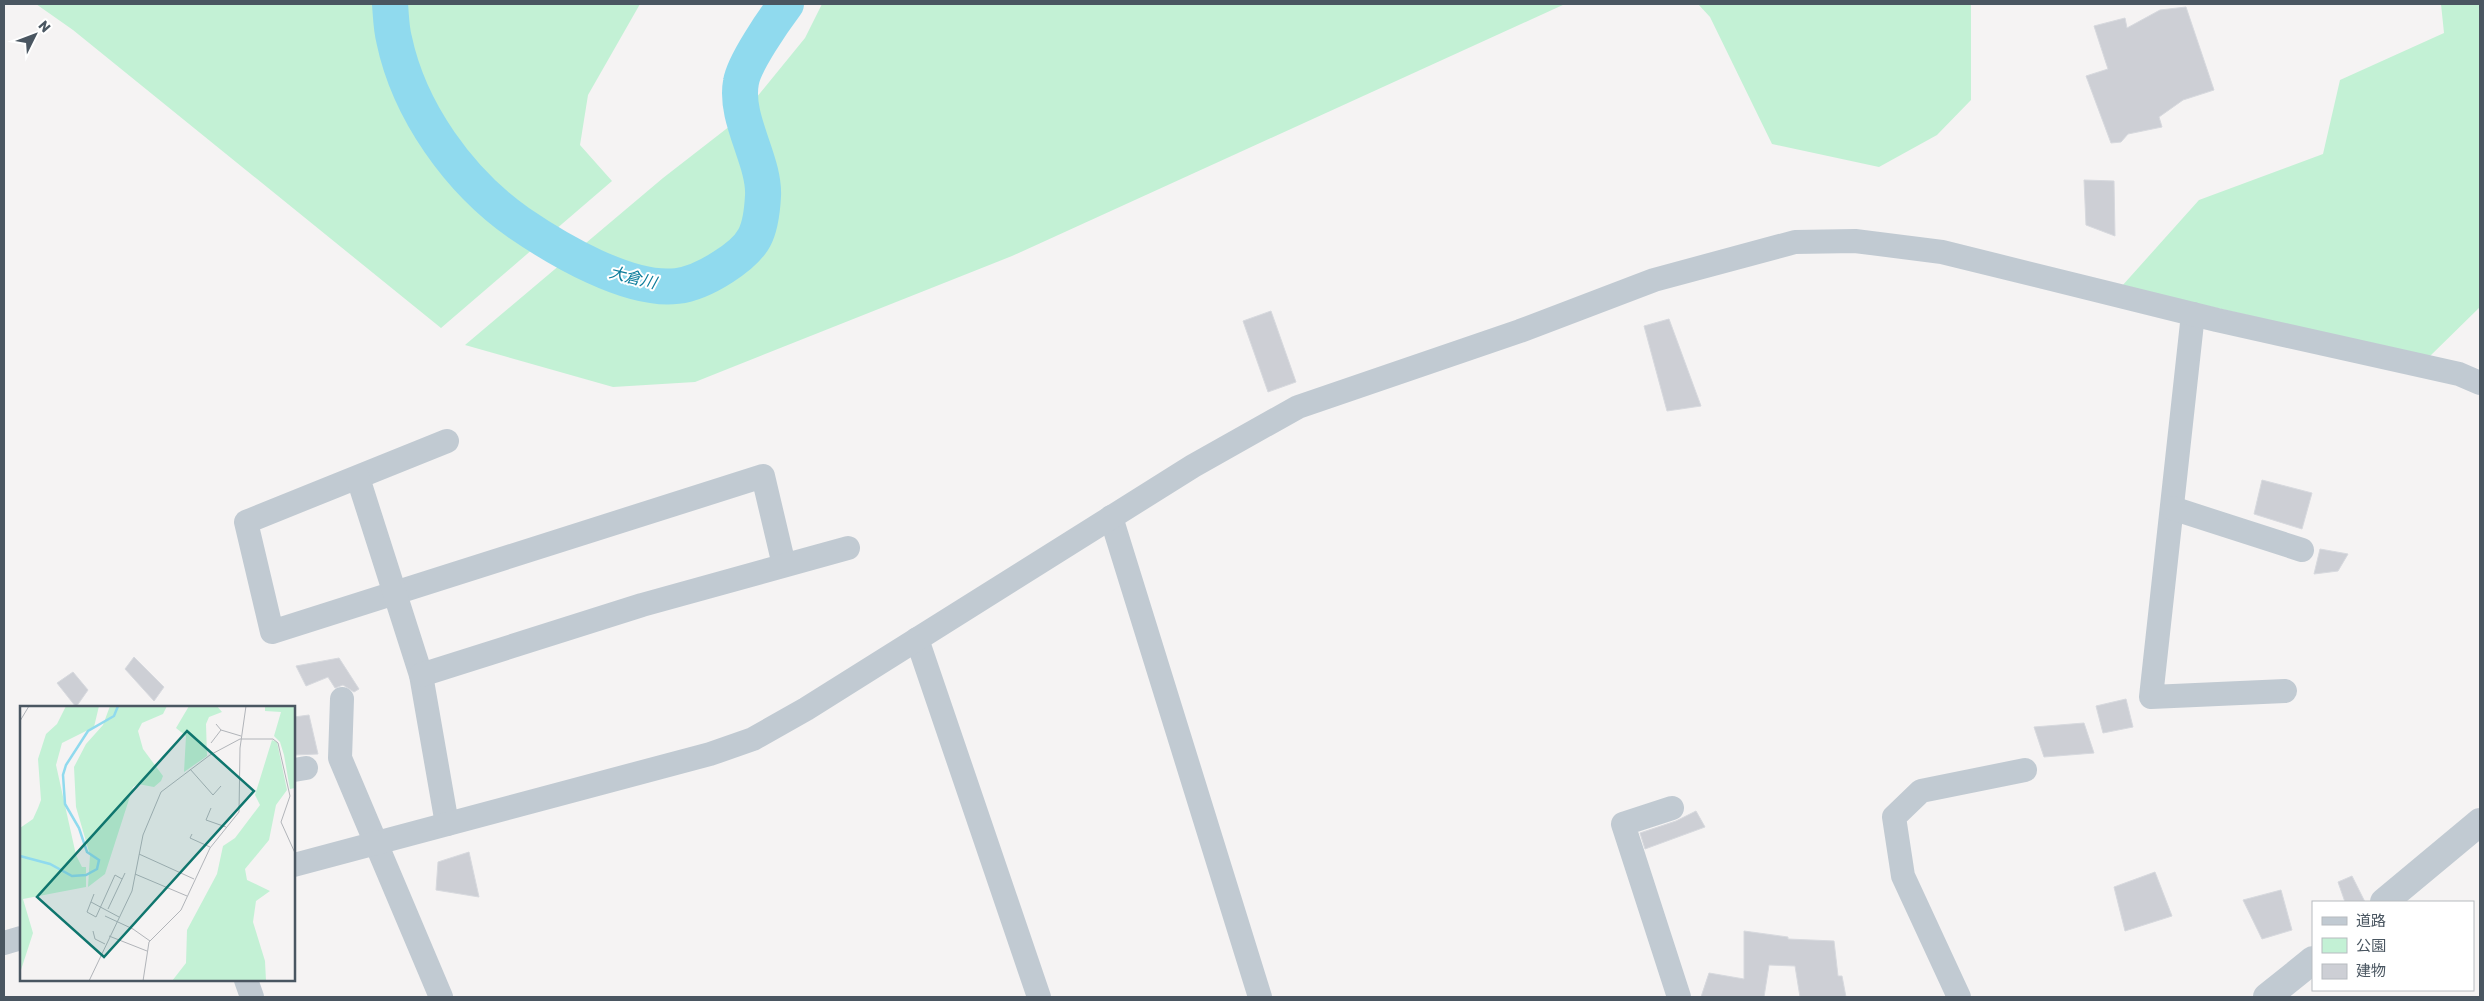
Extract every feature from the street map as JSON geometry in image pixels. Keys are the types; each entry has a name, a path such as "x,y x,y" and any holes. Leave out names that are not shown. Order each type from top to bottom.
{"street":[{"path":"295,865 710,754 753,739 806,709 1194,466 1298,407 1520,331 1654,280 1795,242 1855,241 1942,252 2193,314 2459,374 2480,383"},
{"path":"2193,314 2151,697 2284,691"},
{"path":"447,441 246,522 272,632 763,476 784,565"},
{"path":"358,478 421,675 447,824"},
{"path":"2172,508 2302,550"},
{"path":"1111,518 1260,997"},
{"path":"421,675 642,605 848,548"},
{"path":"917,639 1039,997"},
{"path":"342,699 340,758 441,997"},
{"path":"1960,997 1903,876 1894,817 1921,791 2025,770"},
{"path":"1672,808 1622,824 1679,997"},
{"path":"2385,901 2480,822"},
{"path":"4,943 20,938"},
{"path":"2267,997 2312,961"},
{"path":"246,981 252,997"}],"green space":[{"path":"36,4 640,4 588,95 580,145 612,181 441,328 73,30"},
{"path":"822,4 1565,4 1012,256 695,382 613,387 465,345 663,178 739,119 805,38"},
{"path":"1698,4 1971,4 1971,100 1937,135 1879,167 1772,144 1710,17"},
{"path":"2441,4 2480,4 2480,307 2429,357 2122,286 2199,200 2323,154 2340,80 2444,33"}],"building":[{"path":"2186,7 2214,90 2183,100 2159,117 2162,127 2128,134 2121,142 2111,143 2086,76 2108,69 2094,26 2125,18 2127,28 2160,10"},
{"path":"2084,180 2114,181 2115,236 2086,225"},
{"path":"1271,311 1296,382 1268,392 1243,321"},
{"path":"1669,319 1701,406 1667,411 1644,326"},
{"path":"2262,480 2312,493 2302,529 2254,514"},
{"path":"2320,549 2348,554 2338,571 2314,574"},
{"path":"134,657 164,687 154,701 125,669"},
{"path":"339,658 359,689 354,692 343,685 335,688 328,677 306,686 296,666"},
{"path":"73,672 88,690 75,706 57,683"},
{"path":"2126,699 2133,727 2103,733 2096,706"},
{"path":"309,715 318,754 295,755 295,717"},
{"path":"2084,723 2094,753 2044,757 2034,727"},
{"path":"1696,811 1705,827 1645,849 1640,833 1676,821"},
{"path":"469,852 479,897 436,890 438,862"},
{"path":"2155,872 2172,916 2125,931 2114,887"},
{"path":"2352,876 2364,901 2345,901 2338,882"},
{"path":"2281,890 2292,930 2262,939 2243,900"},
{"path":"1744,931 1788,937 1788,939 1834,941 1838,976 1842,976 1846,997 1800,997 1795,966 1769,965 1764,997 1701,997 1709,973 1744,979"}],"waterway":[{"name":"大倉川","path":"390,4 394,39 401,66 411,92 424,118 440,142 476,187 519,223 573,256 616,276 658,286 683,285 707,276 734,260 749,246 754,238 762,209 762,183 745,125 740,96 741,82 753,53 786,4"}]}
